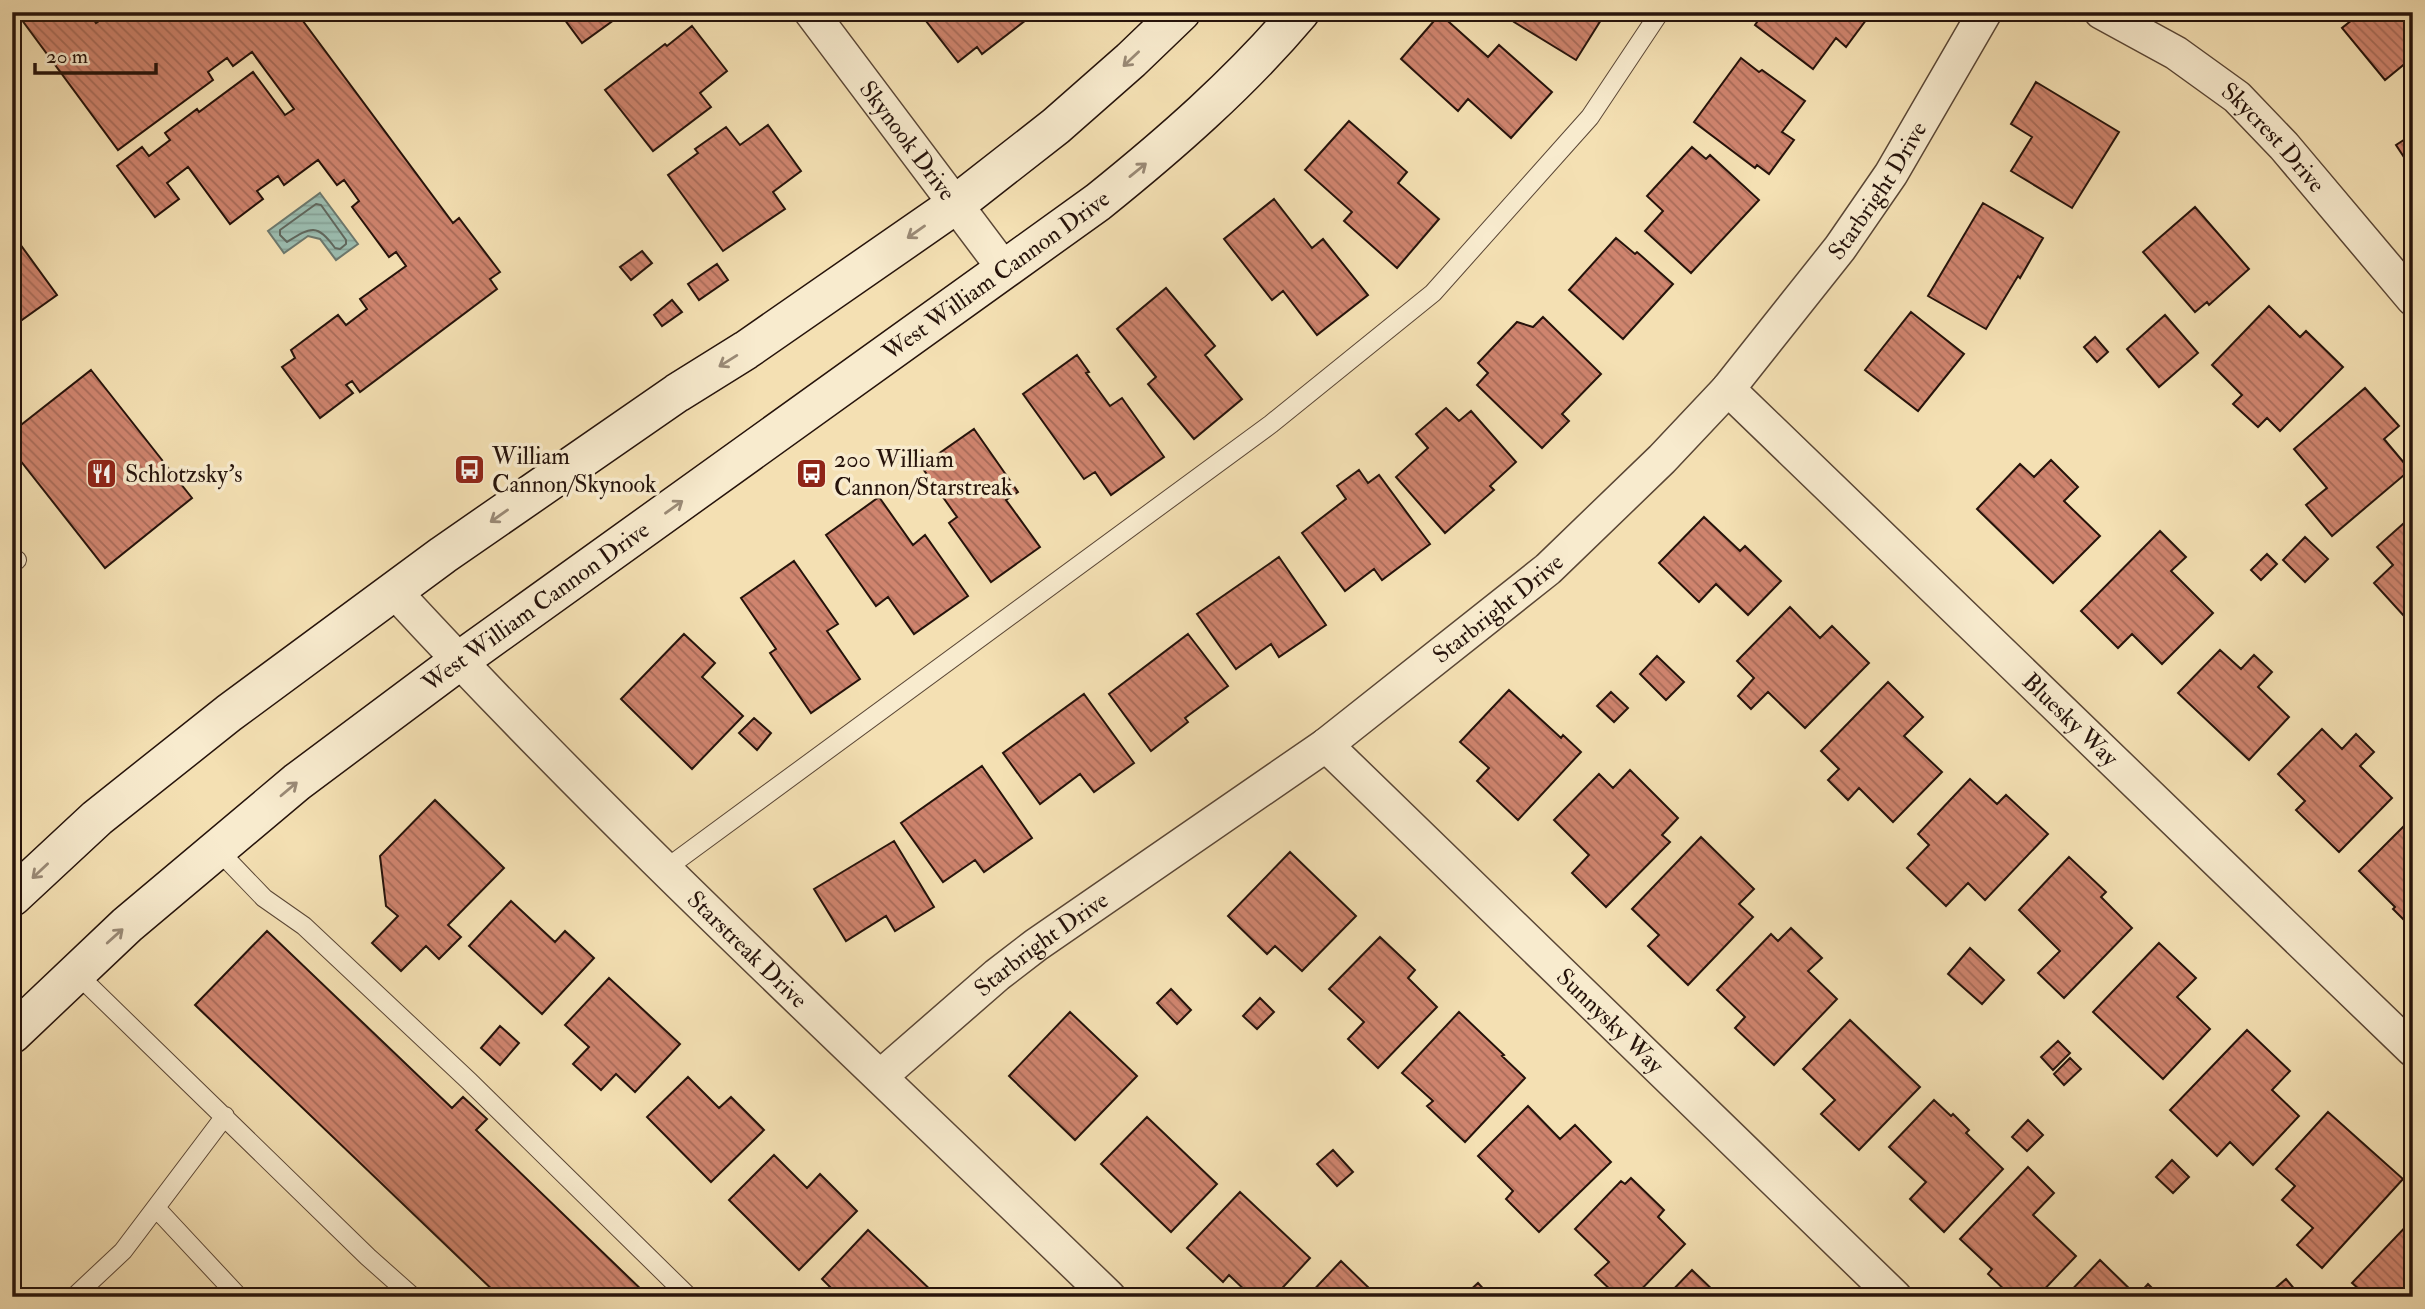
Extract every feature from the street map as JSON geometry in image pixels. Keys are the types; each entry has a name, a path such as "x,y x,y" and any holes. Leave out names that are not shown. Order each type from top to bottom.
{"main road":[{"path":"12,897 97,818 229,713 466,539 677,393 757,343 955,205 1056,126 1181,12"},
{"name":"West William Cannon Drive","path":"12,1034 75,972 297,782 459,661 1098,202 1216,101 1300,12"}],"street":[{"name":"Skynook Drive","path":"811,12 1005,270"},
{"name":"Starbright Drive","path":"881,1076 997,975 1326,745 1548,569 1662,459 1728,389 1840,248 1891,174 1985,12"},
{"name":"Skycrest Drive","path":"2101,12 2176,53 2236,97 2284,146 2413,299"},
{"name":"Bluesky Way","path":"1728,389 2413,1050"},
{"name":"Starstreak Drive","path":"395,592 664,870 1109,1297"},
{"name":"Sunnysky Way","path":"1326,745 1895,1297"}],"lane":[{"path":"664,870 1271,424 1433,293 1590,117 1660,12"},
{"path":"217,849 264,898 304,926 469,1081 689,1297"},
{"path":"75,972 368,1257 413,1297"},
{"path":"74,1297 123,1251 225,1116"},
{"path":"156,1209 239,1297"}],"water":[{"path":"320,193 358,244 336,260 320,239 308,236 284,253 268,231"}],"building":[{"path":"16,12 89,12 96,23 112,12 116,17 123,12 307,12 300,17 453,223 459,218 500,272 490,279 497,289 360,392 352,381 346,385 353,393 320,418 282,367 295,358 291,350 338,315 346,325 367,309 360,299 406,266 396,252 389,257 352,207 359,201 344,180 337,185 318,160 284,185 278,176 257,191 263,199 230,224 188,167 167,183 179,199 155,217 117,166 142,147 149,156 170,140 165,133 197,109 199,112 253,72 285,115 294,109 252,52 233,66 227,58 208,72 213,80 118,150"},
{"path":"559,12 625,12 582,43"},
{"path":"919,12 1020,12 1026,20 982,54 977,47 958,62"},
{"path":"1520,12 1606,12 1576,60 1514,22"},
{"path":"1764,12 1872,12 1846,47 1836,38 1813,69 1755,25"},
{"path":"2362,12 2410,12 2413,16 2413,57 2385,80 2342,28"},
{"path":"1440,14 1488,57 1499,45 1552,92 1511,138 1468,99 1458,111 1401,59"},
{"path":"692,26 727,71 700,93 711,107 653,151 605,90"},
{"path":"1741,58 1805,101 1782,132 1794,140 1769,174 1757,165 1755,168 1694,122"},
{"path":"2036,82 2119,132 2072,208 2011,171 2032,137 2011,124"},
{"path":"1349,121 1407,172 1398,183 1439,219 1397,268 1344,221 1352,212 1305,170"},
{"path":"768,125 801,171 773,192 785,209 723,251 668,175 698,153 695,149 726,127 740,145"},
{"path":"2413,134 2413,171 2396,145"},
{"path":"1692,147 1706,159 1710,155 1759,200 1691,273 1645,231 1663,211 1647,196"},
{"path":"1274,199 1312,248 1323,239 1368,295 1317,335 1283,291 1272,300 1224,239"},
{"path":"1983,203 2043,238 1986,329 1928,296"},
{"path":"2195,207 2249,269 2209,305 2207,302 2195,312 2143,252"},
{"path":"12,233 57,295 12,327"},
{"path":"1616,238 1635,254 1637,252 1673,284 1623,339 1569,290"},
{"path":"642,251 652,263 631,280 620,267"},
{"path":"717,264 728,280 699,300 688,284"},
{"path":"1166,288 1215,346 1205,355 1242,399 1194,439 1148,384 1156,377 1117,329"},
{"path":"672,300 682,312 662,326 654,315"},
{"path":"2269,306 2300,337 2306,331 2343,367 2280,431 2267,418 2258,427 2233,404 2242,395 2212,365"},
{"path":"1911,312 1964,354 1918,411 1865,370"},
{"path":"2165,315 2198,353 2159,387 2127,349"},
{"path":"1543,317 1601,374 1562,414 1569,421 1542,448 1477,385 1488,373 1478,363 1517,322 1533,327"},
{"path":"2095,337 2108,352 2097,362 2084,347"},
{"path":"1077,355 1089,372 1086,373 1110,406 1122,398 1164,457 1111,495 1095,472 1084,479 1023,394"},
{"name":"Schlotzsky's","path":"91,370 192,498 105,568 12,450 12,432"},
{"path":"2365,388 2399,426 2384,439 2410,470 2332,536 2306,505 2327,488 2294,449"},
{"path":"1446,408 1459,421 1471,411 1516,462 1490,486 1494,490 1445,533 1396,477 1428,448 1416,434"},
{"path":"974,429 1018,492 1006,500 1040,547 991,582 949,523 957,517 921,466"},
{"path":"2051,460 2078,487 2064,501 2100,536 2053,583 1977,509 2020,464 2034,477"},
{"path":"1359,470 1368,483 1379,475 1430,544 1382,580 1374,569 1345,591 1302,533 1346,499 1337,486"},
{"path":"879,497 913,545 925,535 968,596 914,634 888,597 876,606 826,535"},
{"path":"2413,515 2413,626 2374,583 2393,565 2377,547"},
{"path":"1704,517 1740,551 1745,546 1781,581 1748,615 1716,584 1699,602 1659,563"},
{"path":"2160,531 2186,557 2171,571 2213,613 2162,664 2132,634 2118,648 2081,611"},
{"path":"2305,537 2328,559 2305,582 2283,560"},
{"path":"2267,554 2277,564 2261,580 2251,570"},
{"path":"1279,557 1326,625 1279,657 1271,644 1236,669 1197,614"},
{"path":"794,561 838,624 827,631 860,679 811,713 770,653 776,649 741,598"},
{"path":"1790,607 1820,638 1832,626 1869,663 1805,728 1768,692 1751,709 1738,696 1754,678 1737,661"},
{"path":"684,634 715,663 702,677 743,716 692,769 621,699"},
{"path":"1188,634 1228,686 1185,718 1188,722 1151,751 1109,694"},
{"path":"2220,650 2241,669 2254,655 2272,672 2258,687 2289,717 2249,760 2178,693"},
{"path":"1657,656 1684,682 1666,700 1640,674"},
{"path":"1888,682 1923,717 1904,736 1942,772 1893,822 1859,788 1848,800 1828,780 1839,769 1821,751"},
{"path":"1509,690 1561,738 1563,735 1581,752 1518,820 1477,781 1489,768 1460,742"},
{"path":"1611,692 1628,708 1614,722 1597,706"},
{"path":"1084,694 1134,763 1094,792 1080,774 1040,804 1003,753"},
{"path":"754,718 771,733 757,750 739,733"},
{"path":"2322,729 2342,749 2356,734 2374,752 2360,766 2392,798 2339,852 2296,810 2305,801 2278,774"},
{"path":"982,766 1032,838 984,872 975,860 943,882 901,823"},
{"path":"1630,770 1678,818 1662,835 1670,842 1606,907 1572,873 1589,855 1554,820 1599,774 1613,788"},
{"path":"1970,779 1997,804 2006,795 2048,834 1985,900 1968,883 1946,906 1907,868 1929,845 1918,834"},
{"path":"435,800 504,868 448,925 461,937 439,959 426,946 401,971 372,943 398,916 386,906 380,856"},
{"path":"2406,824 2413,831 2413,929 2359,871"},
{"path":"1701,837 1754,889 1739,904 1753,917 1688,985 1648,946 1659,935 1632,909"},
{"path":"894,841 934,907 895,931 886,916 846,941 814,889"},
{"path":"1290,852 1356,916 1302,971 1275,946 1267,954 1228,916"},
{"path":"2069,857 2106,892 2101,897 2132,928 2064,998 2038,973 2060,951 2019,910"},
{"path":"511,901 555,942 565,931 594,958 542,1014 469,946"},
{"path":"1791,928 1822,958 1808,971 1837,999 1774,1065 1735,1028 1745,1017 1717,990 1771,934 1778,941"},
{"path":"267,931 452,1108 463,1097 487,1119 476,1130 649,1297 500,1297 195,1005"},
{"path":"1380,937 1415,970 1408,978 1437,1007 1378,1068 1348,1039 1364,1022 1329,989"},
{"path":"2159,943 2196,978 2177,997 2210,1029 2163,1079 2093,1012"},
{"path":"1970,948 2004,980 1982,1004 1948,974"},
{"path":"609,978 680,1044 635,1092 616,1074 601,1090 573,1064 589,1047 565,1025"},
{"path":"1171,989 1191,1010 1177,1024 1157,1003"},
{"path":"1260,998 1274,1012 1257,1029 1243,1016"},
{"path":"1070,1012 1137,1076 1075,1140 1009,1076"},
{"path":"1459,1012 1525,1078 1465,1142 1427,1106 1433,1101 1402,1073"},
{"path":"1850,1020 1920,1087 1859,1150 1821,1114 1835,1100 1803,1069"},
{"path":"500,1026 519,1043 500,1065 481,1048"},
{"path":"2247,1030 2290,1071 2272,1090 2299,1116 2253,1165 2230,1142 2217,1156 2170,1110"},
{"path":"2058,1041 2070,1053 2053,1070 2041,1057"},
{"path":"2070,1058 2081,1069 2064,1085 2054,1074"},
{"path":"688,1077 719,1108 731,1097 764,1130 711,1182 647,1117"},
{"path":"1934,1100 1969,1130 1966,1133 2003,1169 1944,1232 1910,1199 1926,1182 1889,1147"},
{"path":"1528,1106 1560,1139 1575,1125 1611,1162 1539,1232 1506,1199 1513,1191 1478,1156"},
{"path":"2328,1112 2403,1179 2322,1268 2297,1245 2313,1228 2282,1200 2295,1186 2276,1169"},
{"path":"1147,1117 1217,1184 1171,1232 1101,1164"},
{"path":"2028,1120 2043,1135 2027,1151 2012,1137"},
{"path":"1333,1150 1353,1172 1337,1186 1317,1164"},
{"path":"774,1155 807,1188 820,1174 857,1211 799,1270 729,1200"},
{"path":"2172,1160 2189,1177 2173,1193 2156,1177"},
{"path":"2028,1167 2054,1193 2033,1215 2076,1256 2037,1297 2012,1297 1988,1274 1992,1269 1960,1239"},
{"path":"1631,1178 1664,1210 1658,1217 1685,1244 1634,1297 1618,1297 1595,1275 1609,1262 1575,1229 1621,1181 1625,1184"},
{"path":"1240,1192 1310,1258 1274,1297 1252,1297 1229,1275 1223,1282 1187,1248"},
{"path":"2413,1219 2413,1297 2397,1297 2393,1294 2390,1297 2368,1297 2352,1283"},
{"path":"868,1230 938,1297 840,1297 822,1279"},
{"path":"2100,1260 2137,1296 2148,1284 2161,1297 2065,1297"},
{"path":"1341,1261 1371,1290 1364,1297 1307,1297"},
{"path":"1692,1270 1720,1297 1666,1297"},
{"path":"2286,1279 2301,1297 2276,1297 2272,1291"},
{"path":"1478,1283 1490,1296 1466,1297 1465,1295"}],"place":[{"name":"William Cannon/Skynook","path":"469,470"},
{"name":"200 William Cannon/Starstreak","path":"811,473"},
{"name":"Schlotzsky's","path":"102,474"}]}
